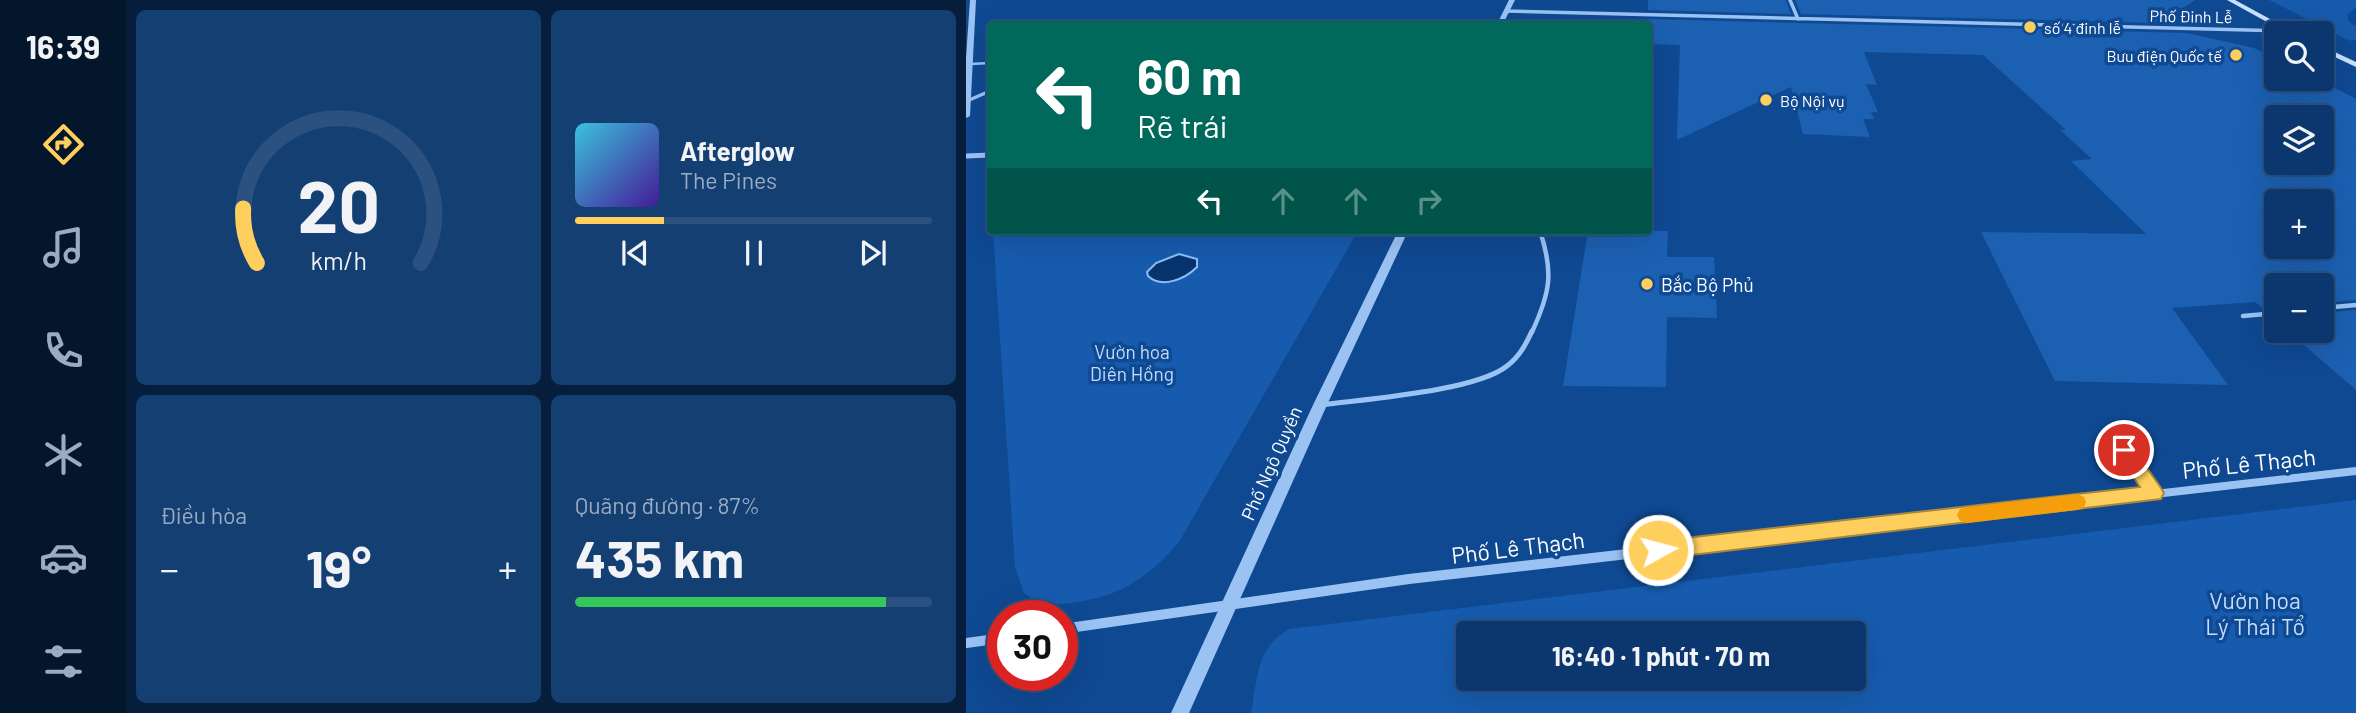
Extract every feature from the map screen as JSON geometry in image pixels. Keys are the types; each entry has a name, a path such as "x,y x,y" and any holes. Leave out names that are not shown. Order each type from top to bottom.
{"main road":[{"path":"2230,0 2269,21"},
{"path":"2334,54 2356,65"}],"street":[{"path":"966,116 970,64 969,29 973,0"},
{"path":"1501,21 1512,0"},
{"path":"1790,0 1798,19"},
{"name":"Phố Đinh Lễ","path":"1506,11 2264,31"},
{"path":"966,156 987,155"},
{"name":"Phố Ngô Quyền","path":"1180,713 1320,405 1401,235"},
{"name":"Phố Lê Thạch","path":"1078,627 1409,579 2356,471"},
{"path":"966,643 987,640"}],"lane":[{"path":"970,64 987,63"},
{"path":"967,101 987,92"},
{"path":"1320,405 1473,383 1506,367 1524,349 1547,299 1549,257 1541,235"},
{"path":"2334,307 2356,305"},
{"path":"2243,316 2264,314"},
{"path":"2124,450 2154,493"}],"green space":[{"path":"2269,0 2356,0 2356,8 2347,14 2349,22 2356,26 2356,39 2350,41 2334,33 2334,21 2310,21"},
{"name":"Vườn hoa Diên Hồng","path":"993,235 1356,235 1179,542 1164,559 1134,582 1084,601 1034,600 1024,593 1015,568"},
{"name":"Vườn hoa Lý Thái Tổ","path":"2356,500 2356,713 1251,713 1260,665 1278,637 1289,629"}],"shaded area":[{"path":"1179,254 1197,259 1197,267 1173,281 1160,282 1148,276 1147,272 1156,263"}],"building":[{"path":"1648,0 1786,0 1791,14 1648,10"},
{"path":"1795,0 2195,0 2160,23 1801,14"},
{"path":"1648,19 2187,33 2254,48 2264,53 2264,91 2334,91 2334,87 2356,99 2356,300 2334,302 2334,273 2264,273 2264,309 2255,302 2172,308 2228,385 2055,381 1981,232 2146,234 2071,161 2092,159 2060,130 2066,130 1983,55 1864,52 1877,85 1866,84 1878,112 1871,112 1874,119 1863,119 1870,137 1803,134 1791,87 1677,140 1680,45 1652,44 1652,21"},
{"name":"Bắc Bộ Phủ","path":"1652,231 1668,231 1667,257 1714,257 1717,318 1667,317 1666,387 1563,386 1587,235 1652,235"},
{"path":"2356,310 2356,390 2302,343 2334,343 2334,312"}],"slow traffic":[{"path":"1967,515 2077,502"}],"place":[{"name":"số 4 đinh lễ","path":"2030,27"},
{"name":"Bưu điện Quốc tế","path":"2236,55"},
{"name":"Bộ Nội vụ","path":"1766,100"},
{"name":"Bắc Bộ Phủ","path":"1647,284"}],"route":[{"path":"1658,550 2154,493 2124,450"}]}
